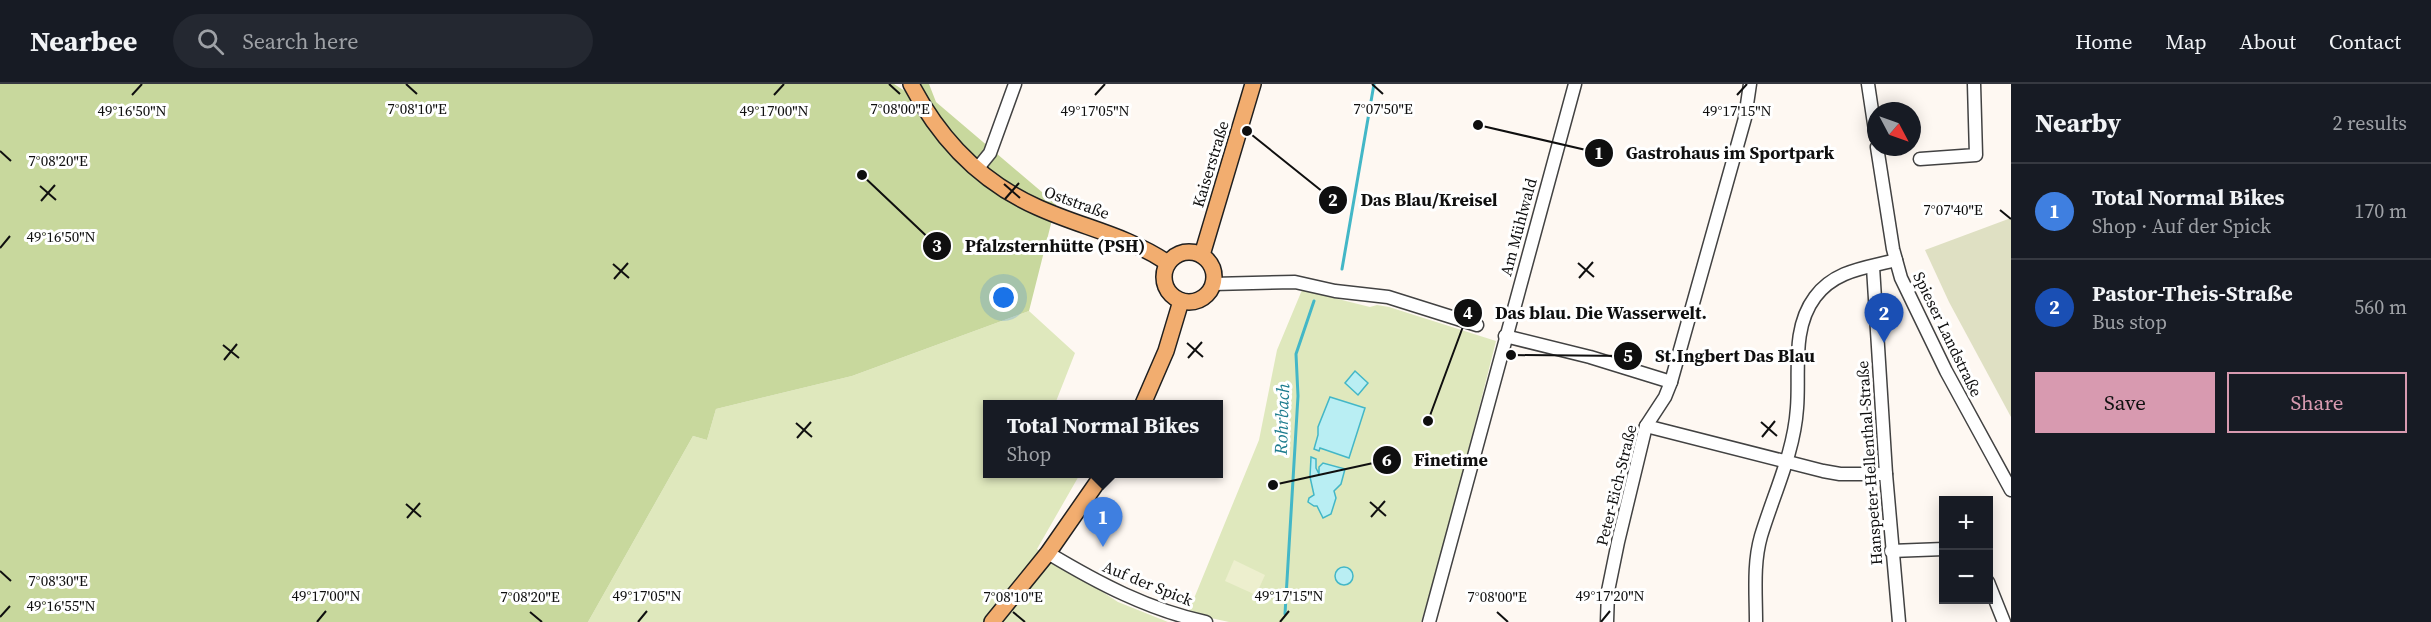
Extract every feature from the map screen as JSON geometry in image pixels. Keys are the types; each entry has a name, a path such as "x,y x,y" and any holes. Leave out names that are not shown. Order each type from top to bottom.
{"main road":[{"name":"Oststraße","path":"911,84 936,125 977,169 1012,194 1038,207 1132,242 1168,263"},
{"name":"Kaiserstraße","path":"1202,255 1253,84"},
{"path":"1190,251 1202,255 1213,270 1213,284 1204,297 1189,302 1181,301 1174,297 1165,285 1165,270 1168,263 1182,252 1190,251"},
{"path":"1145,400 1166,351 1181,301"},
{"path":"992,622 1048,553 1100,478"}],"street":[{"path":"977,169 990,153 1015,84"},
{"name":"Am Mühlwald","path":"1429,622 1575,84"},
{"name":"Peter-Eich-Straße","path":"1607,622 1608,591 1646,426 1665,397 1671,382 1742,129 1750,84"},
{"path":"1868,84 1871,102"},
{"path":"1920,159 1976,155 1974,84"},
{"name":"Spieser Landstraße","path":"1878,156 1888,223 1896,260 1906,289 1935,351 2011,490"},
{"path":"1756,622 1755,572 1759,546 1787,463 1798,405 1798,353 1807,311 1813,299 1831,281 1852,270 1896,260"},
{"name":"Hanspeter-Hellenthal-Straße","path":"1873,267 1886,474 1899,622"},
{"path":"1213,284 1295,282 1335,291 1388,297 1477,325"},
{"path":"1505,336 1590,357 1671,382"},
{"path":"1646,426 1787,463 1840,474 1886,474"},
{"path":"1892,551 1939,549"},
{"name":"Auf der Spick","path":"1048,553 1083,574 1136,600 1178,616 1206,622"},
{"path":"1993,593 2004,622"}],"green space":[{"path":"0,84 894,84 908,93 917,84 929,84 936,102 1056,204 1029,311 852,376 716,409 707,440 693,436 588,622 0,622"},
{"path":"2011,218 2011,417 1949,302 1925,250"},
{"path":"1302,290 1370,307 1377,305 1389,307 1496,341 1445,543 1421,622 1229,622 1188,613 1259,440 1277,350"},
{"path":"1029,311 1075,353 1057,400 983,400 983,478 1078,478 1037,549 1118,602 1168,622 588,622 693,436 707,440 716,409 852,376"},
{"path":"1234,560 1265,575 1256,595 1225,581"}],"water":[{"path":"1355,371 1368,383 1358,395 1345,383"},
{"path":"1330,397 1365,408 1349,458 1320,448 1319,451 1314,449 1318,427"},
{"path":"1311,457 1316,459 1319,474 1319,467 1323,463 1345,469 1341,484 1334,491 1336,498 1331,514 1323,518 1317,506 1308,502 1309,498 1314,495 1310,477"},
{"path":"1344,567 1350,570 1353,576 1350,582 1344,585 1338,582 1335,576 1338,570"}],"waterway":[{"name":"Rohrbach","path":"1342,269 1374,84"},
{"name":"Rohrbach","path":"1285,614 1298,396 1296,354 1314,301"}],"place":[{"name":"Gastrohaus im Sportpark","path":"1478,125"},
{"name":"Das Blau/Kreisel","path":"1247,131"},
{"name":"Pfalzsternhütte (PSH)","path":"862,175"},
{"name":"Pastor-Theis-Straße","path":"1884,343"},
{"name":"St.Ingbert Das Blau","path":"1511,355"},
{"name":"Das blau. Die Wasserwelt.","path":"1428,421"},
{"name":"Finetime","path":"1273,485"},
{"name":"Total Normal Bikes","path":"1103,547"}]}
